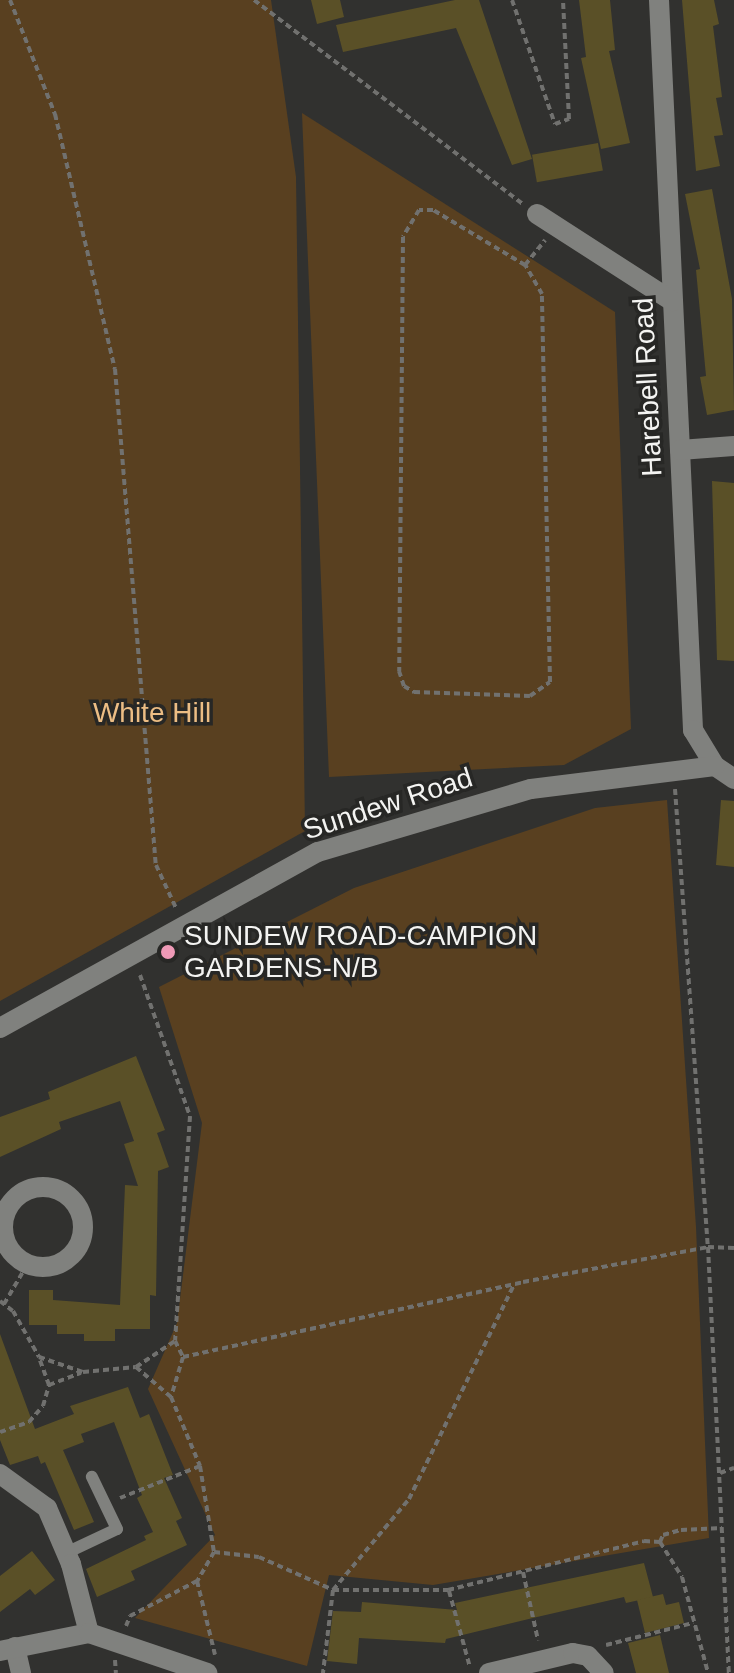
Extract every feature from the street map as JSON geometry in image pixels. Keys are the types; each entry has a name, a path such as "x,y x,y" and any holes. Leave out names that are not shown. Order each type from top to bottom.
{"street":[{"name":"Harebell Road","path":"659,0 693,730 715,766"},
{"path":"537,214 672,301"},
{"path":"680,450 734,446"},
{"name":"Sundew Road","path":"0,1028 318,852 531,789 715,766"},
{"path":"715,766 734,779"},
{"path":"48,1187 71,1197 83,1222 79,1246 53,1266 27,1265 7,1247 1,1234 7,1208 24,1191 48,1187"},
{"path":"0,1474 47,1508 66,1553 89,1633"},
{"path":"21,1673 8,1649 89,1633 118,1644 212,1666"},
{"path":"489,1673 573,1653 588,1656 604,1673"}],"lane":[{"path":"66,1553 117,1529 92,1477"}],"path":[{"path":"10,0 55,114 115,369 156,865 184,926"},
{"path":"254,0 537,214"},
{"path":"512,0 555,124 569,119 563,0"},
{"path":"419,210 433,210 525,265 542,294 550,682 530,696 414,692 404,686 399,671 403,237 419,210"},
{"path":"525,265 556,226"},
{"path":"674,771 708,1247 729,1673"},
{"path":"132,954 190,1116 175,1341 183,1357 171,1397"},
{"path":"183,1357 514,1284 708,1247 734,1248"},
{"path":"0,1432 29,1422 43,1406 49,1385 39,1357 2,1303 27,1265"},
{"path":"323,1673 333,1590 409,1499 514,1284"},
{"path":"49,1385 83,1372 136,1367 175,1341"},
{"path":"39,1357 83,1372"},
{"path":"116,1673 118,1644 130,1616 197,1581 214,1552 200,1466 171,1397 136,1367"},
{"path":"104,1504 200,1466"},
{"path":"720,1473 734,1468"},
{"path":"660,1542 663,1535 681,1530 722,1528"},
{"path":"214,1552 259,1557 333,1590 448,1590 644,1541 660,1542 674,1558 708,1673"},
{"path":"523,1572 542,1659"},
{"path":"197,1581 212,1666"},
{"path":"448,1590 471,1673"},
{"path":"588,1656 601,1646 693,1623"}],"green space":[{"name":"White Hill","path":"0,0 271,0 296,177 305,831 0,1001"},
{"path":"302,113 615,312 631,729 564,765 329,777"},
{"path":"667,800 696,1227 709,1538 433,1585 329,1575 307,1666 135,1618 215,1535 148,1389 177,1323 202,1123 159,987 354,888 595,808"}],"building":[{"path":"311,0 340,0 344,17 317,24"},
{"path":"455,0 479,0 532,159 512,165 456,28 343,52 336,25"},
{"path":"579,0 610,0 615,50 609,51 630,143 601,149 581,58 586,57"},
{"path":"682,0 714,0 719,24 713,26 722,97 716,98 723,135 714,136 720,166 696,171"},
{"path":"598,143 603,171 537,182 532,155"},
{"path":"712,189 732,299 734,410 707,415 700,377 706,376 696,270 700,269 685,194"},
{"path":"712,481 734,483 734,661 717,660"},
{"path":"721,800 734,801 734,867 716,865"},
{"path":"136,1056 165,1130 157,1133 169,1167 158,1171 156,1296 150,1295 150,1329 115,1329 115,1341 84,1341 84,1334 57,1334 57,1325 29,1325 29,1290 53,1290 53,1300 120,1305 125,1185 138,1186 124,1144 134,1141 120,1101 59,1122 61,1129 0,1157 0,1117 50,1099 48,1092"},
{"path":"0,1334 35,1429 74,1414 70,1406 128,1387 140,1418 149,1414 173,1475 164,1478 182,1518 176,1521 187,1545 131,1571 135,1580 97,1597 86,1569 146,1540 144,1536 153,1532 137,1498 142,1495 114,1422 81,1434 84,1442 63,1450 94,1522 74,1530 45,1462 41,1464 38,1456 10,1465 0,1440"},
{"path":"32,1551 55,1580 35,1595 30,1589 0,1612 0,1576"},
{"path":"644,1563 653,1597 626,1603 624,1597 446,1639 445,1643 359,1638 357,1664 327,1661 333,1611 361,1612 362,1602 457,1610 455,1603"},
{"path":"663,1594 666,1605 679,1602 684,1623 645,1633 637,1600"},
{"path":"660,1635 669,1673 636,1673 628,1643"}],"place":[{"name":"SUNDEW ROAD-CAMPION GARDENS-N/B","path":"168,952"}]}
